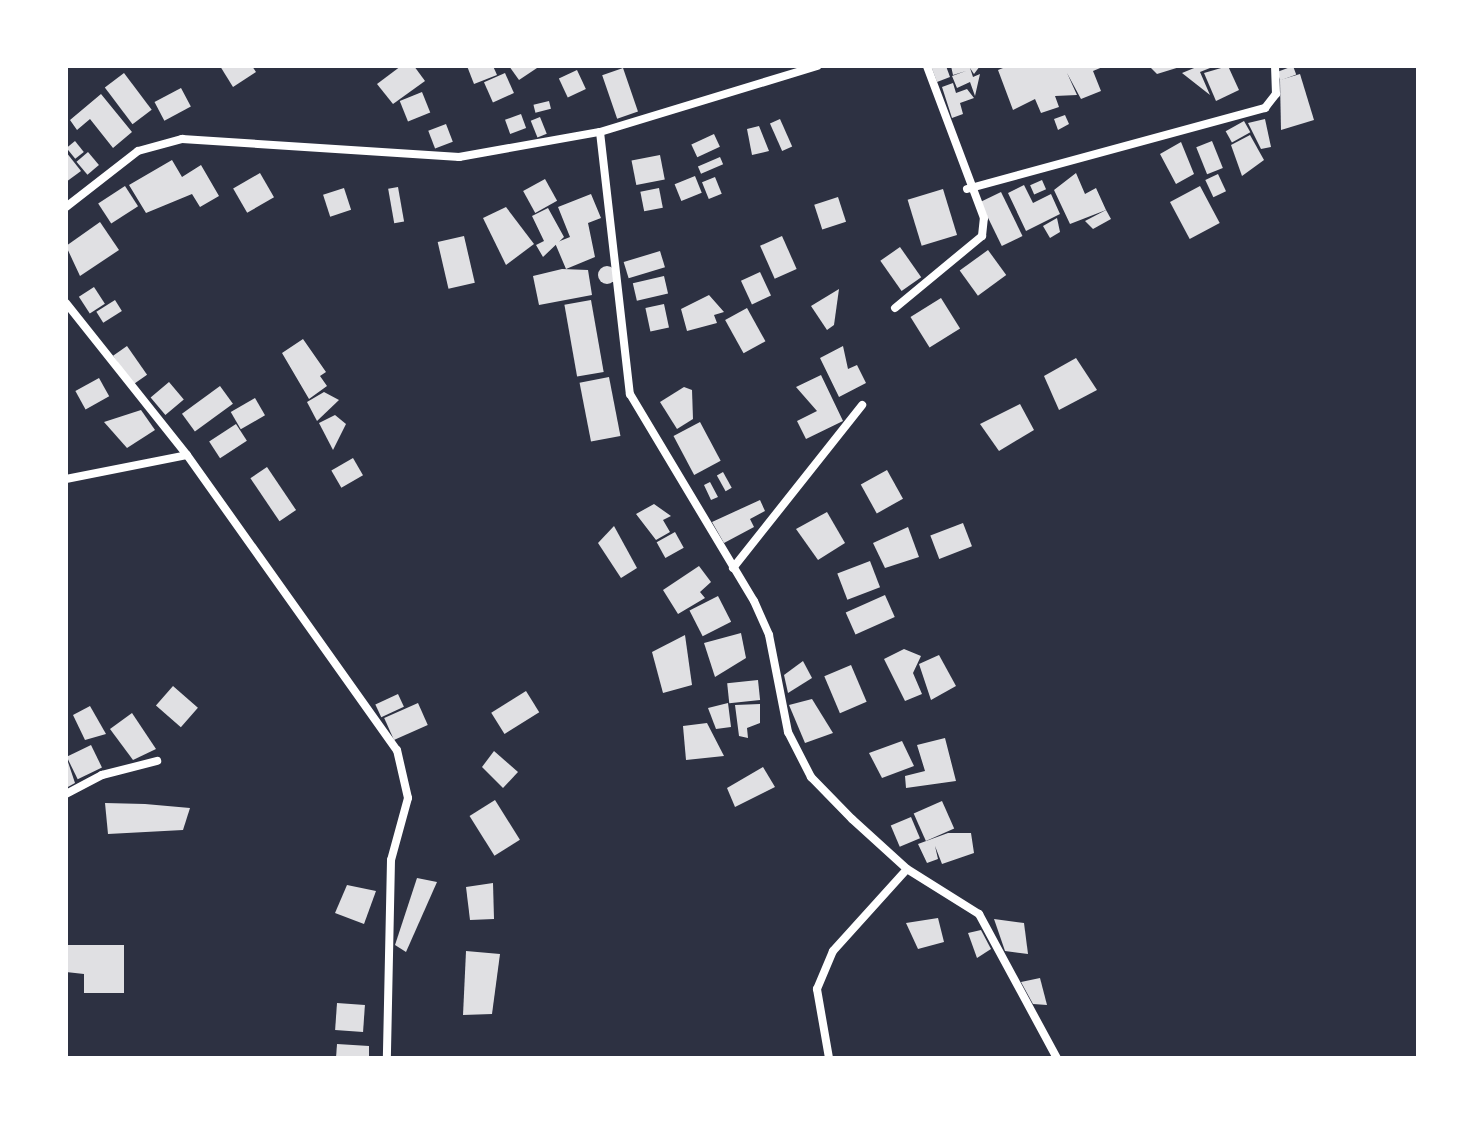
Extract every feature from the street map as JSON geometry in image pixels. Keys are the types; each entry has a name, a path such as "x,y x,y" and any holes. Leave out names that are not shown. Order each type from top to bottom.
{"street":[{"path":"66,207 138,151 182,139 459,157 600,132 817,66"},
{"path":"895,308 982,236 984,218 967,189 927,66"},
{"path":"967,189 1265,108 1276,94 1275,66"},
{"path":"600,132 630,394 769,635 788,732 811,777 907,869 979,914 1057,1058"},
{"path":"66,303 187,455 397,750 408,798 391,860 387,1058"},
{"path":"733,568 862,405"},
{"path":"66,479 187,455"},
{"path":"66,794 102,775 157,761"},
{"path":"829,1058 817,989 833,951 907,869"}],"building":[{"path":"220,66 252,66 256,72 233,87"},
{"path":"401,66 414,66 425,81 393,104 377,84"},
{"path":"467,66 493,66 497,75 474,84"},
{"path":"509,66 540,66 519,80"},
{"path":"931,66 946,66 950,77 937,82"},
{"path":"951,66 980,66 974,74 970,68 973,77 980,74 975,96 970,82 957,88 952,76 966,71 953,75"},
{"path":"1008,66 1105,66 1093,71 1101,91 1081,99 1067,73 1077,95 1055,96 1059,107 1041,113 1035,99 1013,110 998,70"},
{"path":"1149,66 1183,66 1157,74"},
{"path":"1199,66 1215,66 1200,72 1210,95 1182,73"},
{"path":"1228,66 1239,90 1216,101 1204,73"},
{"path":"1293,66 1296,74 1280,80 1277,72"},
{"path":"623,68 638,111 617,119 602,75"},
{"path":"577,70 586,89 568,97 559,78"},
{"path":"124,73 152,110 133,124 105,87"},
{"path":"505,73 514,93 493,102 484,82"},
{"path":"1300,74 1314,120 1281,130 1280,80"},
{"path":"953,83 956,93 967,89 974,98 960,103 963,114 952,118 942,87"},
{"path":"181,88 191,107 164,121 155,102"},
{"path":"422,92 430,112 408,121 400,101"},
{"path":"101,94 132,132 113,148 90,119 77,130 70,120"},
{"path":"549,101 551,109 535,113 533,105"},
{"path":"521,114 526,128 510,134 505,120"},
{"path":"1065,115 1069,124 1058,130 1054,119"},
{"path":"540,117 547,134 537,137 531,121"},
{"path":"780,119 792,146 782,151 770,123"},
{"path":"1265,119 1271,147 1261,149 1248,123"},
{"path":"1244,121 1250,132 1232,143 1226,131"},
{"path":"446,124 453,142 435,149 428,131"},
{"path":"759,126 769,151 752,155 747,129"},
{"path":"714,134 720,147 697,157 691,145"},
{"path":"1250,135 1264,160 1242,176 1231,145"},
{"path":"75,141 84,152 75,159 66,148"},
{"path":"1212,141 1223,168 1207,174 1196,147"},
{"path":"1181,142 1194,174 1176,184 1160,154"},
{"path":"66,152 81,171 66,182"},
{"path":"88,152 99,165 87,175 77,162"},
{"path":"660,155 665,180 636,185 632,161"},
{"path":"720,157 723,164 701,174 698,166"},
{"path":"172,160 182,177 201,165 219,196 200,207 192,194 146,213 129,185"},
{"path":"260,173 274,197 247,213 233,188"},
{"path":"1076,173 1085,194 1096,188 1106,210 1070,224 1054,190"},
{"path":"1218,174 1226,191 1213,197 1205,180"},
{"path":"695,176 702,193 681,201 675,184"},
{"path":"715,177 722,194 709,199 702,182"},
{"path":"545,179 557,201 535,213 523,191"},
{"path":"1042,180 1046,189 1034,194 1030,185"},
{"path":"1024,185 1033,203 1051,194 1060,214 1026,231 1008,193"},
{"path":"125,186 138,206 111,224 98,203"},
{"path":"1200,186 1220,223 1190,239 1170,202"},
{"path":"398,187 404,221 394,223 388,189"},
{"path":"344,188 351,210 330,217 323,195"},
{"path":"659,188 663,208 644,211 640,192"},
{"path":"943,189 957,235 922,246 908,200"},
{"path":"1001,192 1022,236 1002,246 980,202"},
{"path":"591,194 601,218 588,223 595,257 566,269 555,243 570,237 558,207"},
{"path":"838,197 846,222 822,229 814,205"},
{"path":"506,207 534,244 506,265 483,218"},
{"path":"548,208 564,237 543,257 536,245 544,241 532,216"},
{"path":"1106,210 1111,219 1093,229 1085,221"},
{"path":"1057,218 1060,232 1050,238 1043,226"},
{"path":"100,222 119,250 80,276 66,246"},
{"path":"464,236 475,283 448,289 438,242"},
{"path":"782,236 797,269 775,279 760,246"},
{"path":"900,247 921,277 902,291 880,261"},
{"path":"988,250 1006,275 978,296 960,271"},
{"path":"660,251 665,267 629,278 624,262"},
{"path":"607,266 614,268 614,282 607,284 600,282 598,275 600,268"},
{"path":"562,269 588,270 592,295 539,305 533,276"},
{"path":"760,272 771,296 752,304 741,281"},
{"path":"664,276 668,294 637,301 633,283"},
{"path":"94,287 105,304 90,314 79,297"},
{"path":"839,289 834,325 827,330 811,306"},
{"path":"709,295 724,312 714,315 717,323 687,331 681,309"},
{"path":"941,298 960,329 930,348 910,317"},
{"path":"115,300 122,311 103,323 96,312"},
{"path":"591,300 604,372 577,377 564,305"},
{"path":"664,304 669,327 650,331 645,308"},
{"path":"747,308 765,341 744,353 725,320"},
{"path":"303,339 326,372 320,376 327,386 309,399 282,353"},
{"path":"127,346 147,375 133,384 113,356"},
{"path":"843,346 848,369 857,365 866,383 839,397 820,358"},
{"path":"1076,358 1097,390 1059,410 1044,376"},
{"path":"821,375 843,421 806,439 797,421 817,411 796,387"},
{"path":"609,377 620,436 591,442 580,383"},
{"path":"99,378 109,396 86,409 75,391"},
{"path":"169,382 184,400 165,415 151,397"},
{"path":"220,386 233,404 195,431 182,414"},
{"path":"684,387 692,390 693,419 677,429 660,402"},
{"path":"324,392 339,400 317,421 307,402"},
{"path":"255,398 265,415 241,429 231,412"},
{"path":"1020,404 1034,430 999,451 980,424"},
{"path":"141,410 155,430 127,448 104,422"},
{"path":"335,415 346,424 333,450 319,423"},
{"path":"700,422 721,461 694,475 674,436"},
{"path":"236,424 247,441 220,458 209,441"},
{"path":"353,458 363,475 341,488 331,470"},
{"path":"267,467 296,510 279,521 250,478"},
{"path":"887,470 903,499 877,513 861,485"},
{"path":"723,472 732,488 726,491 717,475"},
{"path":"710,482 718,497 711,500 704,485"},
{"path":"760,500 765,511 750,519 754,527 724,543 712,522"},
{"path":"654,504 671,516 663,520 670,532 656,540 636,514"},
{"path":"827,512 845,543 818,560 796,529"},
{"path":"963,523 972,546 939,559 930,536"},
{"path":"614,526 637,568 621,578 598,543"},
{"path":"908,527 919,557 885,568 873,543"},
{"path":"675,532 684,548 665,558 657,542"},
{"path":"870,561 880,587 847,600 837,574"},
{"path":"699,566 711,582 700,592 705,598 678,614 663,590"},
{"path":"885,595 895,617 855,634 846,612"},
{"path":"718,596 731,622 703,636 689,611"},
{"path":"741,633 746,658 715,677 704,643"},
{"path":"685,635 692,685 663,693 652,652"},
{"path":"904,649 921,656 913,673 922,694 905,701 884,659"},
{"path":"939,655 956,686 931,700 919,664"},
{"path":"803,661 812,678 788,693 784,675"},
{"path":"851,665 867,702 840,713 824,676"},
{"path":"758,680 760,700 729,703 727,683"},
{"path":"173,686 198,708 181,727 156,706"},
{"path":"526,691 539,712 504,734 491,713"},
{"path":"398,694 404,707 381,717 375,705"},
{"path":"812,699 833,733 805,743 789,705"},
{"path":"418,703 428,725 394,740 384,718"},
{"path":"728,703 731,727 716,729 708,708"},
{"path":"760,704 760,723 747,728 748,738 739,736 735,705"},
{"path":"90,706 106,734 85,740 73,715"},
{"path":"132,713 156,749 133,760 110,729"},
{"path":"707,723 724,756 686,760 683,726"},
{"path":"945,738 956,781 906,788 905,776 925,771 917,745"},
{"path":"902,741 914,766 882,778 869,753"},
{"path":"91,745 102,767 78,779 67,757"},
{"path":"494,751 518,772 503,788 482,767"},
{"path":"66,756 75,783 66,788"},
{"path":"763,767 775,787 735,807 727,788"},
{"path":"495,800 520,840 494,856 470,816"},
{"path":"942,801 954,828 926,841 914,814"},
{"path":"105,803 190,808 183,830 108,834"},
{"path":"911,817 920,838 900,847 891,826"},
{"path":"948,833 971,833 974,853 942,864 935,846 938,859 927,863 918,844"},
{"path":"417,878 437,882 406,952 395,945"},
{"path":"493,883 494,919 470,920 466,887"},
{"path":"347,885 376,891 364,924 335,913"},
{"path":"938,918 944,942 918,949 906,923"},
{"path":"994,919 1024,923 1028,954 1005,951"},
{"path":"981,930 991,949 977,958 968,933"},
{"path":"66,945 124,945 124,993 84,993 84,974 66,972"},
{"path":"466,951 500,954 492,1014 463,1015"},
{"path":"1040,978 1047,1005 1033,1004 1021,982"},
{"path":"337,1003 365,1005 363,1032 335,1030"},
{"path":"337,1044 369,1046 369,1058 336,1058"}]}
